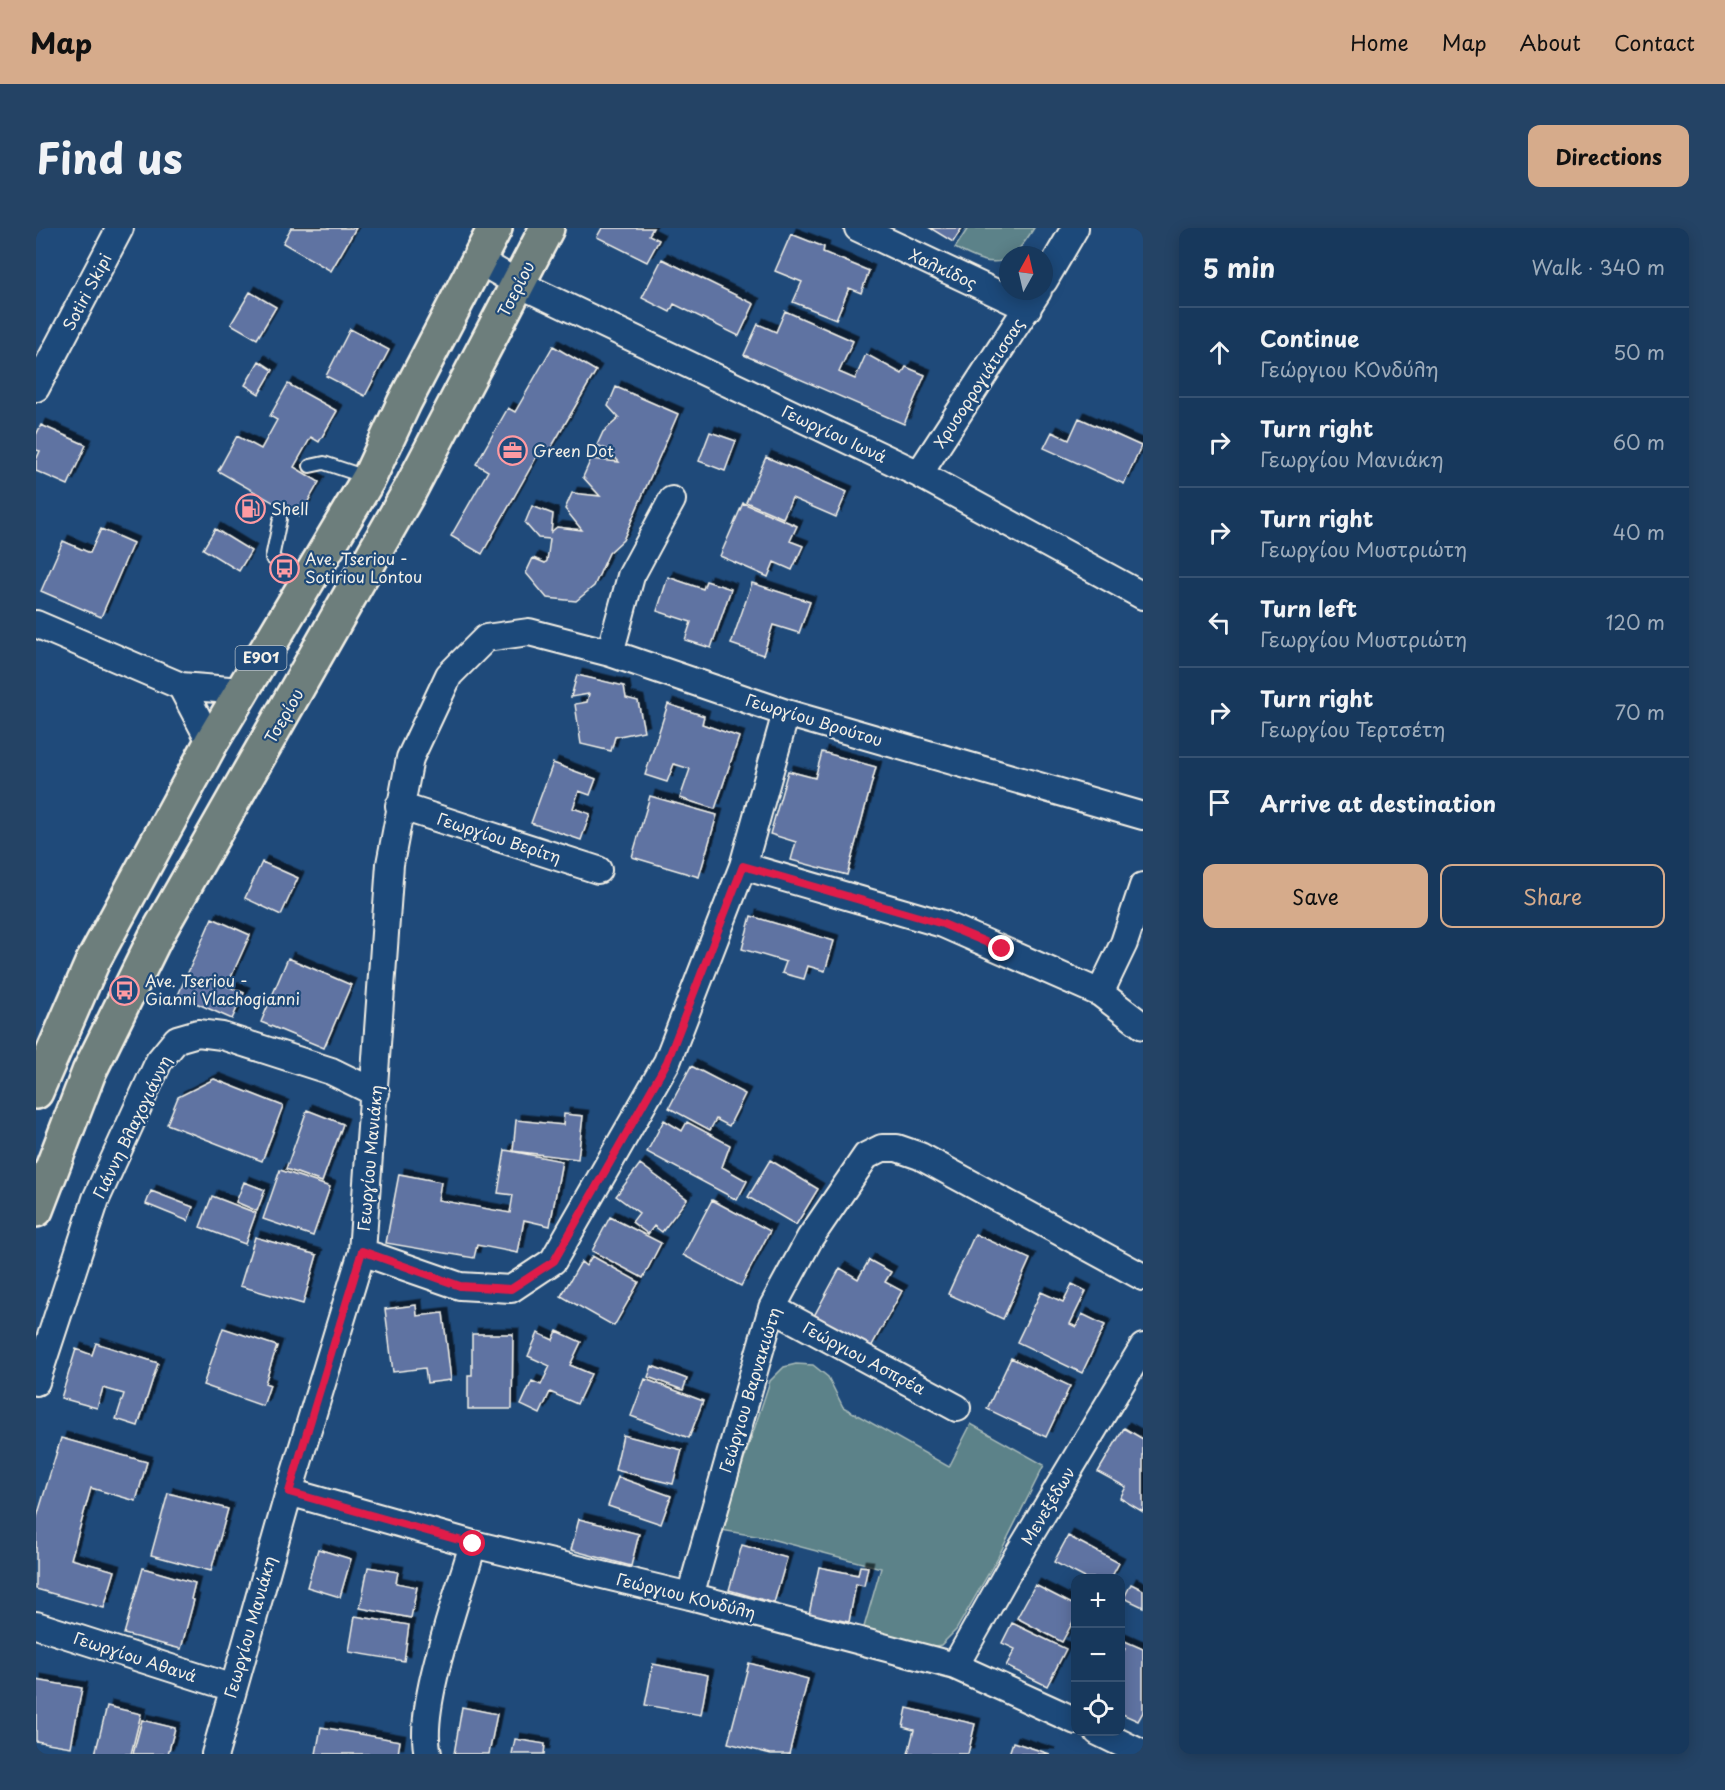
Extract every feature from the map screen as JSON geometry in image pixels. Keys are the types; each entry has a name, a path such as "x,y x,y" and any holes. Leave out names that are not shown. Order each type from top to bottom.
{"main road":[{"name":"E901","path":"36,1092 92,963 211,742 369,478 495,228"},
{"name":"Τσερίου","path":"36,1210 89,1072 156,938 328,637 547,228"}],"street":[{"name":"Sotiri Skipi","path":"36,388 120,228"},
{"name":"Χαλκίδος","path":"858,228 999,286"},
{"path":"1053,266 1075,228"},
{"name":"Γεωργίου Ιωνά","path":"478,260 519,284 919,474 1143,596"},
{"name":"Χρυσορρογιάτισσας","path":"919,474 1033,300"},
{"path":"610,653 631,576 672,500"},
{"path":"36,624 181,686 241,691"},
{"name":"Γεωργίου Βρούτου","path":"486,638 529,632 610,653 786,713 1143,816"},
{"name":"Γεωργίου Μανιάκη","path":"215,1754 289,1492 362,1251 376,1093 390,864 399,806 410,758 449,675 486,638"},
{"path":"181,686 211,742"},
{"path":"362,1251 460,1286 511,1289 554,1261 667,1062 743,866 786,713"},
{"name":"Γεωργίου Βερίτη","path":"399,806 598,870"},
{"path":"743,866 943,924 1100,993 1143,1026"},
{"path":"1100,993 1124,943 1143,886"},
{"name":"Γιάννη Βλαχογιάννη","path":"36,1382 96,1199 159,1061 177,1039 198,1033 222,1036 331,1071 376,1093"},
{"name":"Γεώργιου Βαρνακιώτη","path":"690,1596 772,1308 810,1238 866,1156 882,1148 897,1148 920,1156 1143,1277"},
{"name":"Γεώργιου Ασπρέα","path":"772,1308 957,1408"},
{"name":"Μενεξέδων","path":"955,1666 1143,1347"},
{"name":"Γεώργιου ΚΟνδύλη","path":"289,1492 473,1544 690,1596 955,1666 1071,1719"},
{"path":"428,1754 425,1743 428,1702 473,1544"},
{"name":"Γεωργίου Αθανά","path":"36,1625 233,1688"},
{"path":"1108,1736 1143,1754"}],"lane":[{"path":"310,466 324,463 369,478"},
{"path":"280,519 272,558 306,582"}],"green space":[{"path":"968,228 1034,228 1021,246 999,246 999,261 982,260 955,248"},
{"path":"796,1364 813,1365 828,1377 843,1407 949,1467 971,1424 1044,1465 998,1557 956,1630 941,1645 919,1649 862,1634 881,1568 767,1538 721,1530 770,1381 784,1367"}],"building":[{"path":"291,228 356,228 331,271 283,243"},
{"path":"602,228 653,228 649,235 659,240 647,262 597,237"},
{"path":"930,228 962,228 953,242"},
{"path":"791,234 824,247 823,252 869,271 861,293 849,288 836,319 793,302 802,282 775,271"},
{"path":"662,259 754,304 739,336 674,304 670,312 642,298"},
{"path":"250,292 276,307 257,339 231,324"},
{"path":"785,311 853,341 839,372 855,379 866,354 902,374 906,367 925,375 904,424 744,355 758,324 776,332"},
{"path":"350,329 389,350 365,396 326,376"},
{"name":"Green Dot","path":"553,346 596,371 548,453 541,449 482,554 451,536 488,471 476,464 508,408 515,412"},
{"path":"259,361 273,370 259,394 245,385"},
{"path":"288,384 337,411 319,442 311,437 294,467 319,482 299,517 218,471 237,436 261,449 277,420 270,416"},
{"path":"616,387 678,414 623,540 609,553 594,586 576,601 547,598 526,573 533,558 545,563 547,561 550,539 538,538 525,523 532,506 553,514 551,532 557,527 582,530 565,509 572,493 600,496 583,477 591,459 619,462 609,450 597,445 603,432 619,418 608,406"},
{"path":"1079,418 1141,446 1124,484 1044,448 1052,432 1069,440"},
{"path":"41,425 86,445 68,485 36,471 36,460 40,451 36,450 36,435"},
{"path":"710,432 736,441 725,471 699,461"},
{"path":"766,457 847,492 836,517 792,498 783,518 746,502"},
{"path":"743,503 797,526 790,541 803,546 792,570 774,562 768,577 720,556"},
{"path":"101,529 133,543 101,617 41,591 63,541 90,553"},
{"path":"215,529 251,551 239,571 203,549"},
{"path":"668,577 703,589 706,581 731,589 711,648 685,640 691,622 657,611"},
{"path":"752,583 810,602 799,633 773,625 763,655 731,644"},
{"path":"577,675 624,686 626,698 638,701 644,731 615,737 611,751 581,744 575,704 587,702 589,694 571,697"},
{"path":"668,704 704,716 702,724 739,737 715,809 680,798 690,769 674,764 667,782 645,775"},
{"path":"822,752 876,767 847,875 791,860 796,842 770,834 788,771 815,778"},
{"path":"553,763 596,779 590,795 579,791 573,808 590,814 581,840 531,823"},
{"path":"650,796 717,815 699,877 632,857"},
{"path":"262,862 298,878 281,915 245,898"},
{"path":"751,916 834,941 825,971 808,966 804,979 782,973 786,962 742,949"},
{"path":"212,918 250,935 227,986 244,993 232,1019 178,995"},
{"path":"288,958 351,985 324,1048 261,1022"},
{"path":"691,1066 745,1094 729,1126 716,1119 710,1130 669,1108"},
{"path":"214,1079 283,1106 262,1161 167,1124 178,1097"},
{"path":"307,1110 343,1124 322,1182 286,1169"},
{"path":"564,1114 583,1116 578,1159 513,1151 516,1120 563,1125"},
{"path":"664,1120 682,1131 687,1122 730,1145 722,1167 747,1181 737,1200 647,1152"},
{"path":"505,1150 562,1161 550,1226 524,1220 518,1253 477,1245 474,1258 386,1243 399,1174 441,1182 438,1200 510,1213 513,1195 498,1193"},
{"path":"770,1160 818,1189 796,1225 748,1197"},
{"path":"640,1164 687,1199 662,1232 654,1226 648,1234 632,1222 639,1213 616,1196"},
{"path":"280,1170 330,1187 313,1236 263,1219"},
{"path":"244,1182 265,1190 257,1211 236,1202"},
{"path":"151,1191 193,1207 188,1221 146,1204"},
{"path":"212,1196 256,1213 245,1244 200,1227"},
{"path":"712,1200 770,1231 741,1286 683,1255"},
{"path":"610,1217 661,1243 643,1278 592,1251"},
{"path":"975,1234 1030,1259 1003,1319 948,1294"},
{"path":"255,1237 317,1255 303,1304 240,1286"},
{"path":"592,1256 639,1282 614,1326 561,1296 581,1262 586,1266"},
{"path":"869,1260 891,1272 885,1282 902,1291 871,1347 814,1316 840,1268 858,1279"},
{"path":"1072,1284 1086,1291 1070,1324 1076,1327 1082,1314 1105,1325 1082,1373 1017,1342 1041,1292 1063,1302"},
{"path":"416,1305 417,1316 443,1313 451,1380 427,1383 425,1368 393,1372 385,1309"},
{"path":"223,1328 277,1346 265,1383 270,1385 263,1406 203,1385"},
{"path":"557,1331 581,1342 570,1365 591,1374 577,1404 550,1392 540,1414 521,1405 532,1381 541,1385 550,1366 528,1356 538,1333 553,1340"},
{"path":"472,1334 513,1334 512,1409 468,1409 468,1375 472,1375"},
{"path":"96,1343 158,1363 138,1426 116,1419 124,1394 103,1388 97,1408 61,1398 76,1349 92,1355"},
{"path":"1011,1358 1070,1386 1046,1437 987,1409"},
{"path":"652,1366 687,1379 683,1390 648,1377"},
{"path":"645,1379 703,1401 689,1438 631,1416"},
{"path":"1124,1428 1143,1439 1143,1512 1120,1498 1126,1487 1098,1472"},
{"path":"623,1435 682,1450 673,1484 615,1470"},
{"path":"61,1438 147,1462 136,1501 91,1488 71,1559 115,1571 104,1608 36,1589 36,1520"},
{"path":"618,1477 671,1496 661,1524 608,1506"},
{"path":"168,1493 228,1509 211,1571 151,1555"},
{"path":"579,1519 639,1534 631,1566 571,1550"},
{"path":"1068,1536 1119,1563 1113,1574 1077,1574 1054,1562"},
{"path":"742,1545 787,1558 774,1603 729,1590"},
{"path":"318,1549 351,1559 340,1597 307,1587"},
{"path":"860,1566 868,1567 864,1586 856,1584 849,1622 809,1614 819,1567 858,1575"},
{"path":"368,1567 398,1572 396,1583 417,1587 411,1618 360,1608"},
{"path":"143,1568 195,1583 191,1599 194,1600 181,1649 124,1634"},
{"path":"1131,1584 1143,1590 1143,1607 1125,1598"},
{"path":"1035,1585 1071,1603 1071,1625 1062,1642 1017,1618"},
{"path":"355,1616 409,1625 404,1661 349,1652"},
{"path":"1012,1623 1066,1649 1047,1686 1006,1666 1015,1649 1002,1643"},
{"path":"1125,1641 1143,1649 1143,1712 1138,1721 1125,1715"},
{"path":"749,1663 808,1679 789,1754 771,1754 728,1743"},
{"path":"653,1664 708,1675 701,1715 645,1705"},
{"path":"36,1680 82,1688 71,1747 36,1741"},
{"path":"107,1706 141,1714 131,1754 95,1754"},
{"path":"462,1707 497,1714 489,1754 454,1754"},
{"path":"907,1708 975,1724 968,1754 908,1754 914,1730 903,1727"},
{"path":"142,1720 175,1728 168,1754 133,1754"},
{"path":"321,1727 400,1741 398,1754 316,1754"},
{"path":"515,1739 545,1744 544,1754 512,1754"},
{"path":"1013,1742 1050,1754 1009,1754"}],"place":[{"name":"Green Dot","path":"512,451"},
{"name":"Shell","path":"250,509"},
{"name":"Ave. Tseriou - Sotiriou Lontou","path":"284,568"},
{"name":"Ave. Tseriou - Gianni Vlachogianni","path":"124,990"}],"route":[{"path":"473,1544 289,1492 362,1251 460,1286 511,1289 554,1261 667,1062 743,866 943,924 1002,949"}]}
